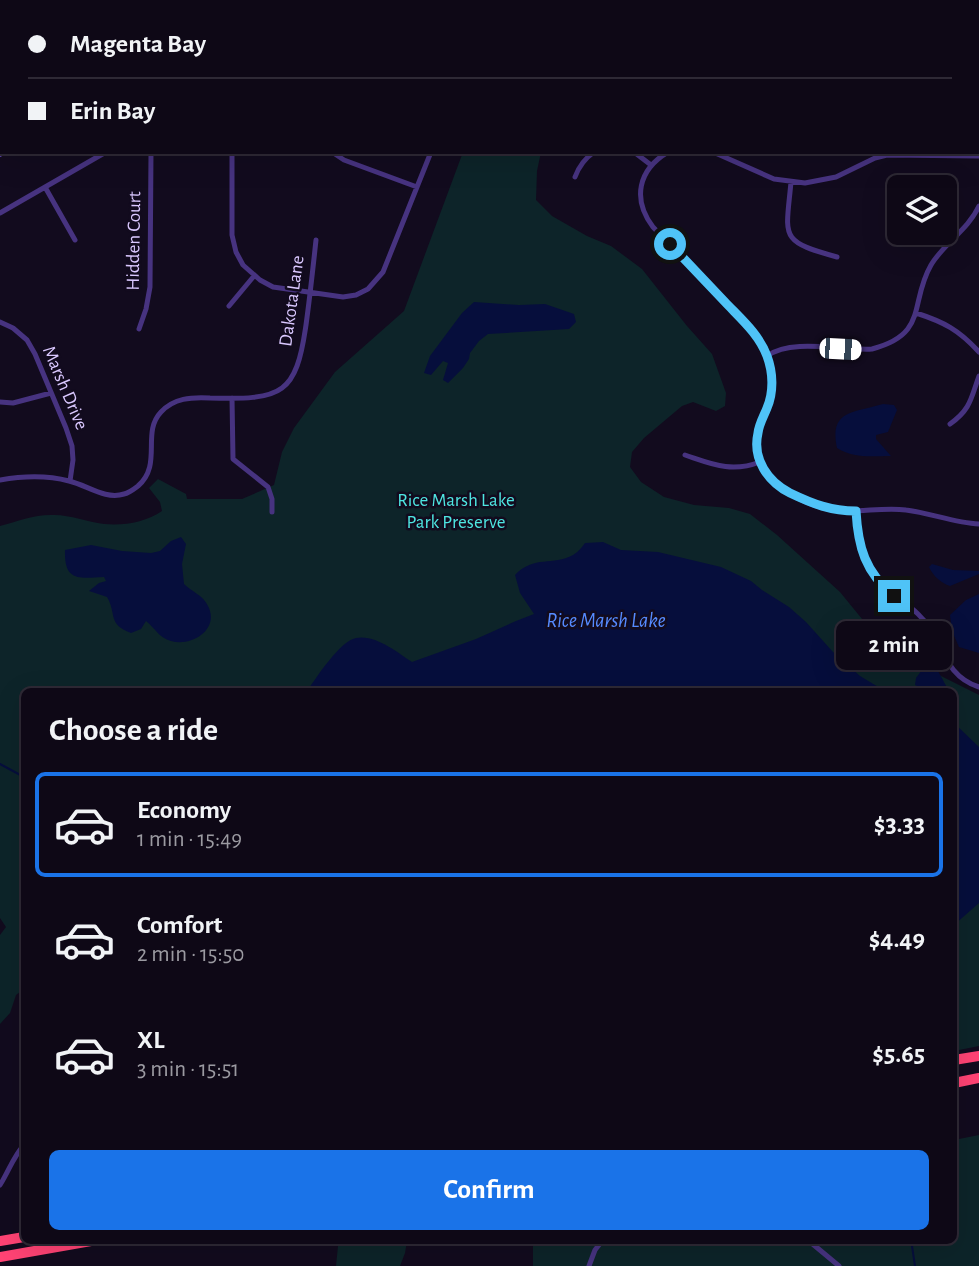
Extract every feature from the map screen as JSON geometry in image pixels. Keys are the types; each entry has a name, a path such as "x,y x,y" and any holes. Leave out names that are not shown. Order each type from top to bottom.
{"highway":[{"path":"957,1060 979,1056"},
{"path":"957,1082 979,1078"},
{"path":"0,1241 21,1238"},
{"path":"0,1258 76,1244"}],"street":[{"path":"0,213 103,154"},
{"name":"Hidden Court","path":"139,329 150,287 151,154"},
{"path":"232,154 232,235 243,265 254,276 273,287 343,297 368,289 383,272 430,154"},
{"path":"335,154 344,160 416,187"},
{"path":"575,177 580,165 591,154"},
{"path":"637,154 651,165"},
{"path":"664,154 651,165 642,182 641,201 647,219 751,329 767,356 772,380 769,405 758,432 757,450 760,462 770,479 787,491 832,510 903,509 979,524"},
{"path":"718,154 774,179 805,183 835,177 887,155 979,156"},
{"path":"791,181 788,223 790,235 800,246 836,257"},
{"path":"45,187 75,240"},
{"path":"767,356 774,351 799,347 860,350 881,346 901,336 916,313 922,287 931,266 937,256 969,223 979,205"},
{"name":"Dakota Lane","path":"0,480 43,476 70,481 109,496 124,495 148,475 154,425 164,409 188,397 263,396 281,390 298,365 316,240"},
{"path":"229,306 254,276"},
{"path":"916,313 953,328 979,352"},
{"name":"Marsh Drive","path":"0,322 13,328 27,340 35,354 72,446 70,481"},
{"path":"950,424 970,405 979,376"},
{"path":"0,402 13,403 51,393"},
{"path":"232,398 233,459 268,487 272,512"},
{"path":"685,455 724,467 744,467 760,462"},
{"path":"856,511 859,543 876,578 884,588 919,615 957,675 979,687"},
{"path":"0,1185 12,1160 21,1149"},
{"path":"589,1266 600,1244"},
{"path":"813,1244 839,1266"}],"green space":[{"name":"Rice Marsh Lake Park Preserve","path":"462,154 541,154 536,200 552,216 611,246 642,269 712,354 726,393 725,406 716,411 693,402 682,406 644,438 632,452 630,467 641,482 664,497 750,514 840,592 880,641 903,657 979,695 979,1046 957,1050 957,688 21,688 21,991 16,995 10,1013 0,1024 0,935 6,927 0,918 0,526 47,515 112,524 142,520 162,511 160,502 149,488 158,479 186,494 187,499 242,499 274,485 282,452 294,428 335,372 404,311"},
{"path":"979,1135 979,1266 533,1266 533,1244 957,1244 957,1139"},
{"path":"406,1244 400,1266 336,1266 338,1246"}],"water":[{"path":"474,302 545,304 574,314 576,322 569,329 488,334 479,341 463,368 448,383 443,380 448,363 443,361 431,375 424,373 430,356 462,313"},
{"path":"883,404 894,405 897,410 888,432 876,435 876,439 891,456 857,455 837,448 835,436 840,420 853,412"},
{"path":"181,537 186,544 182,564 184,584 203,599 211,614 207,629 195,639 187,641 167,640 146,621 141,629 131,633 123,630 115,622 107,597 89,591 106,581 104,577 75,576 70,573 65,560 65,550 91,545 151,553 160,551 171,541"},
{"name":"Rice Marsh Lake","path":"603,542 621,550 658,552 721,567 751,581 789,607 833,652 860,676 880,688 309,688 336,652 356,638 378,641 412,662 534,614 520,593 515,575 529,565 573,555 585,543"},
{"path":"932,564 953,570 979,571 979,574 950,586 940,581 933,573 929,567"},
{"path":"979,594 979,653 959,647 952,631 950,615 966,600"},
{"path":"932,665 947,688 915,685 916,678 925,666"},
{"path":"957,726 979,747 979,903 957,922"}],"waterway":[{"path":"0,764 21,775"},
{"path":"914,1244 915,1266"}],"route":[{"path":"670,244 751,329 763,346 771,368 772,380 769,405 757,439 757,450 764,470 778,486 811,503 832,510 856,511 863,556 876,578 894,596"}]}
